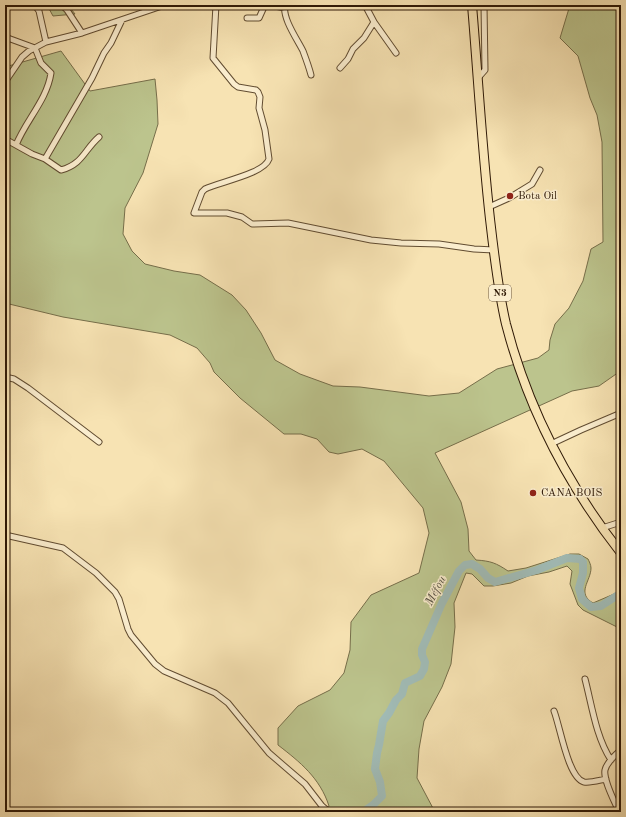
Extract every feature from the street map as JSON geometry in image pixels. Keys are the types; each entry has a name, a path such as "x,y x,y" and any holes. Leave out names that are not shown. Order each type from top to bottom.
{"highway":[{"name":"N3","path":"471,5 494,250 501,299 512,347 528,393 567,475 602,528 621,553"}],"street":[{"path":"35,5 39,11 46,42"},
{"path":"62,5 82,33"},
{"path":"5,82 22,58 29,51 46,42 82,33 165,5"},
{"path":"216,5 213,58 234,84 238,87 256,90 258,92 260,97 259,108 265,130 270,159 263,167 235,179 204,189 194,214 227,214 242,217 252,224 288,223 371,240 448,245 474,250 494,250"},
{"path":"246,18 259,18 264,7 270,5 285,6 289,23 303,51 311,75"},
{"path":"365,5 374,22 396,53"},
{"path":"478,79 485,70 484,5"},
{"path":"45,159 92,78 122,20"},
{"path":"340,68 348,59 353,49 364,38 374,22"},
{"path":"5,37 35,48 42,63 51,73 49,84 44,96 27,122 16,145"},
{"path":"5,139 32,154 45,159 61,170 72,167 84,156 99,137"},
{"path":"489,207 510,198 532,184 540,170"},
{"path":"5,377 14,379 28,388 99,442"},
{"path":"551,444 621,413"},
{"path":"602,528 621,522"},
{"path":"5,535 63,548 96,573 115,592 122,606 128,629 155,664 164,671 215,693 228,703 269,753 305,784 322,806 329,812"},
{"path":"585,679 600,738 605,752 611,760"},
{"path":"554,711 572,770 584,782 606,779"},
{"path":"619,812 606,779 605,770 611,760 621,750"}],"green space":[{"path":"47,5 68,5 75,14 53,16"},
{"path":"570,5 621,5 621,369 599,386 572,391 435,453 461,502 468,529 469,551 476,560 493,563 508,571 526,568 570,554 579,554 588,559 591,566 585,591 588,599 593,603 621,591 621,629 583,610 578,605 570,584 572,571 567,566 549,572 528,576 511,583 493,586 484,586 472,574 466,573 454,603 455,627 451,664 442,687 424,721 419,749 417,778 435,812 326,812 329,806 315,779 301,764 278,745 278,728 298,706 330,690 344,673 350,650 351,622 371,595 419,573 429,533 423,508 384,461 362,449 338,454 329,452 317,439 301,434 284,434 240,398 214,372 210,363 197,348 170,335 63,317 5,303 5,67 61,51 90,91 155,79 158,124 143,173 125,208 123,234 132,251 145,264 200,275 232,295 246,310 261,333 275,360 300,374 333,386 360,387 429,396 459,393 497,369 538,358 549,350 550,340 555,324 569,308 583,281 591,249 603,242 602,142 597,115 590,98 578,56 560,38"}],"waterway":[{"name":"Méfou","path":"363,812 382,796 380,782 375,769 383,721 396,700 402,694 405,683 420,676 424,669 425,662 422,655 422,649 442,603 459,571 465,565 472,564 495,582 537,570 567,558 580,559 583,562 583,573 579,588 582,599 591,607 601,606 621,593"}],"place":[{"name":"Bota Oil","path":"510,196"},
{"name":"CANA BOIS","path":"533,493"}]}
